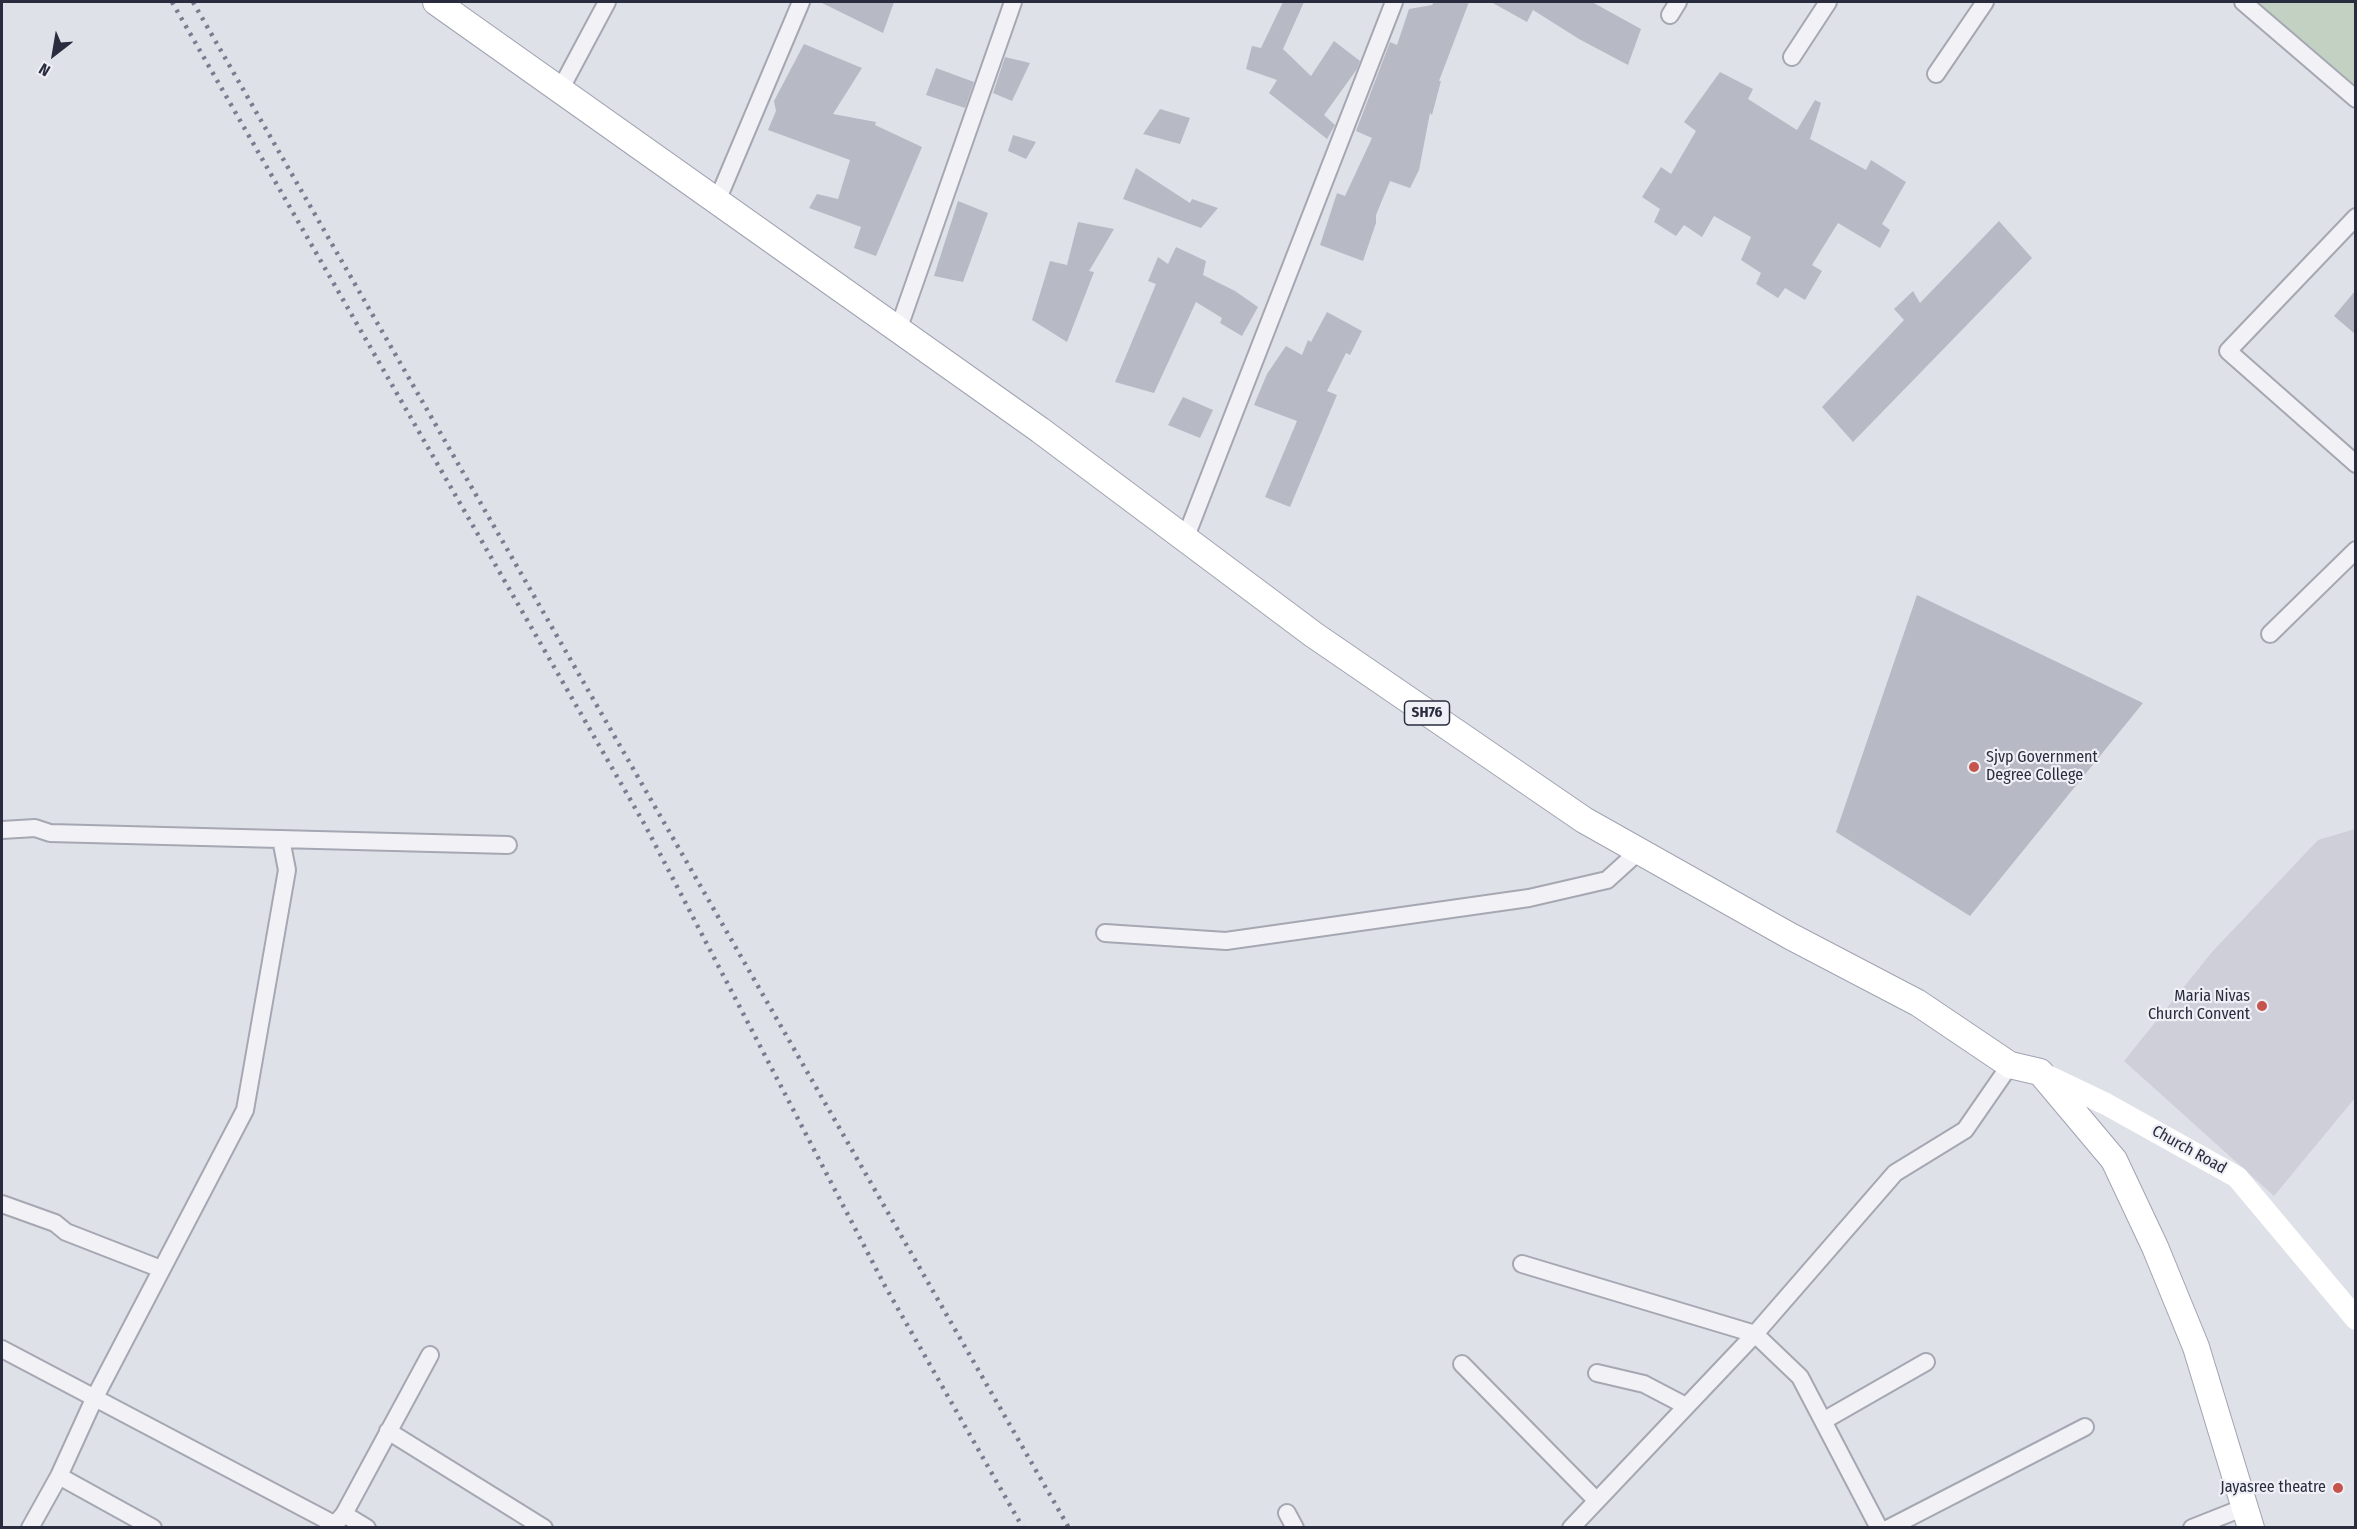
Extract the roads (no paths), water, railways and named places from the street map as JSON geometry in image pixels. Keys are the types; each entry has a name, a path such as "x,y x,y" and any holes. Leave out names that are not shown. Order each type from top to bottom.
{"main road":[{"name":"SH76","path":"436,2 1040,430 1314,635 1584,820 1790,936 1918,1003 2010,1065 2040,1072"},
{"path":"2040,1072 2114,1160 2155,1246 2196,1347 2248,1517"}],"street":[{"path":"560,90 607,2"},
{"path":"717,201 801,2"},
{"path":"898,330 1013,2"},
{"path":"1185,539 1394,2"},
{"path":"1792,57 1828,2"},
{"path":"1936,74 1985,2"},
{"path":"2243,2 2355,99"},
{"path":"2355,217 2228,351 2355,464"},
{"path":"2270,634 2355,550"},
{"path":"2,830 35,828 50,834 508,845"},
{"path":"30,1527 59,1476 95,1397 244,1110 287,870 281,839"},
{"path":"1105,933 1226,941 1529,898 1607,880 1638,851"},
{"path":"1571,1527 1755,1334 1895,1173 1965,1130 2010,1065"},
{"name":"Church Road","path":"2040,1072 2106,1104 2237,1177 2355,1319"},
{"path":"2,1204 55,1223 66,1232 161,1269"},
{"path":"1522,1264 1755,1334 1800,1377 1879,1527"},
{"path":"2,1349 337,1522 367,1527"},
{"path":"337,1522 430,1355"},
{"path":"1823,1421 1926,1362"},
{"path":"1462,1364 1596,1500"},
{"path":"1597,1373 1644,1384 1686,1406"},
{"path":"1889,1527 2085,1427"},
{"path":"388,1431 544,1527"},
{"path":"59,1476 153,1527"},
{"path":"2192,1527 2248,1517"}],"railway":[{"path":"172,2 646,827 885,1286 1023,1528"},
{"path":"193,2 1069,1528"}],"place":[{"name":"Sjvp Government Degree College","path":"1974,767"},
{"name":"Maria Nivas Church Convent","path":"2262,1006"},
{"name":"Jayasree theatre","path":"2338,1488"}]}
